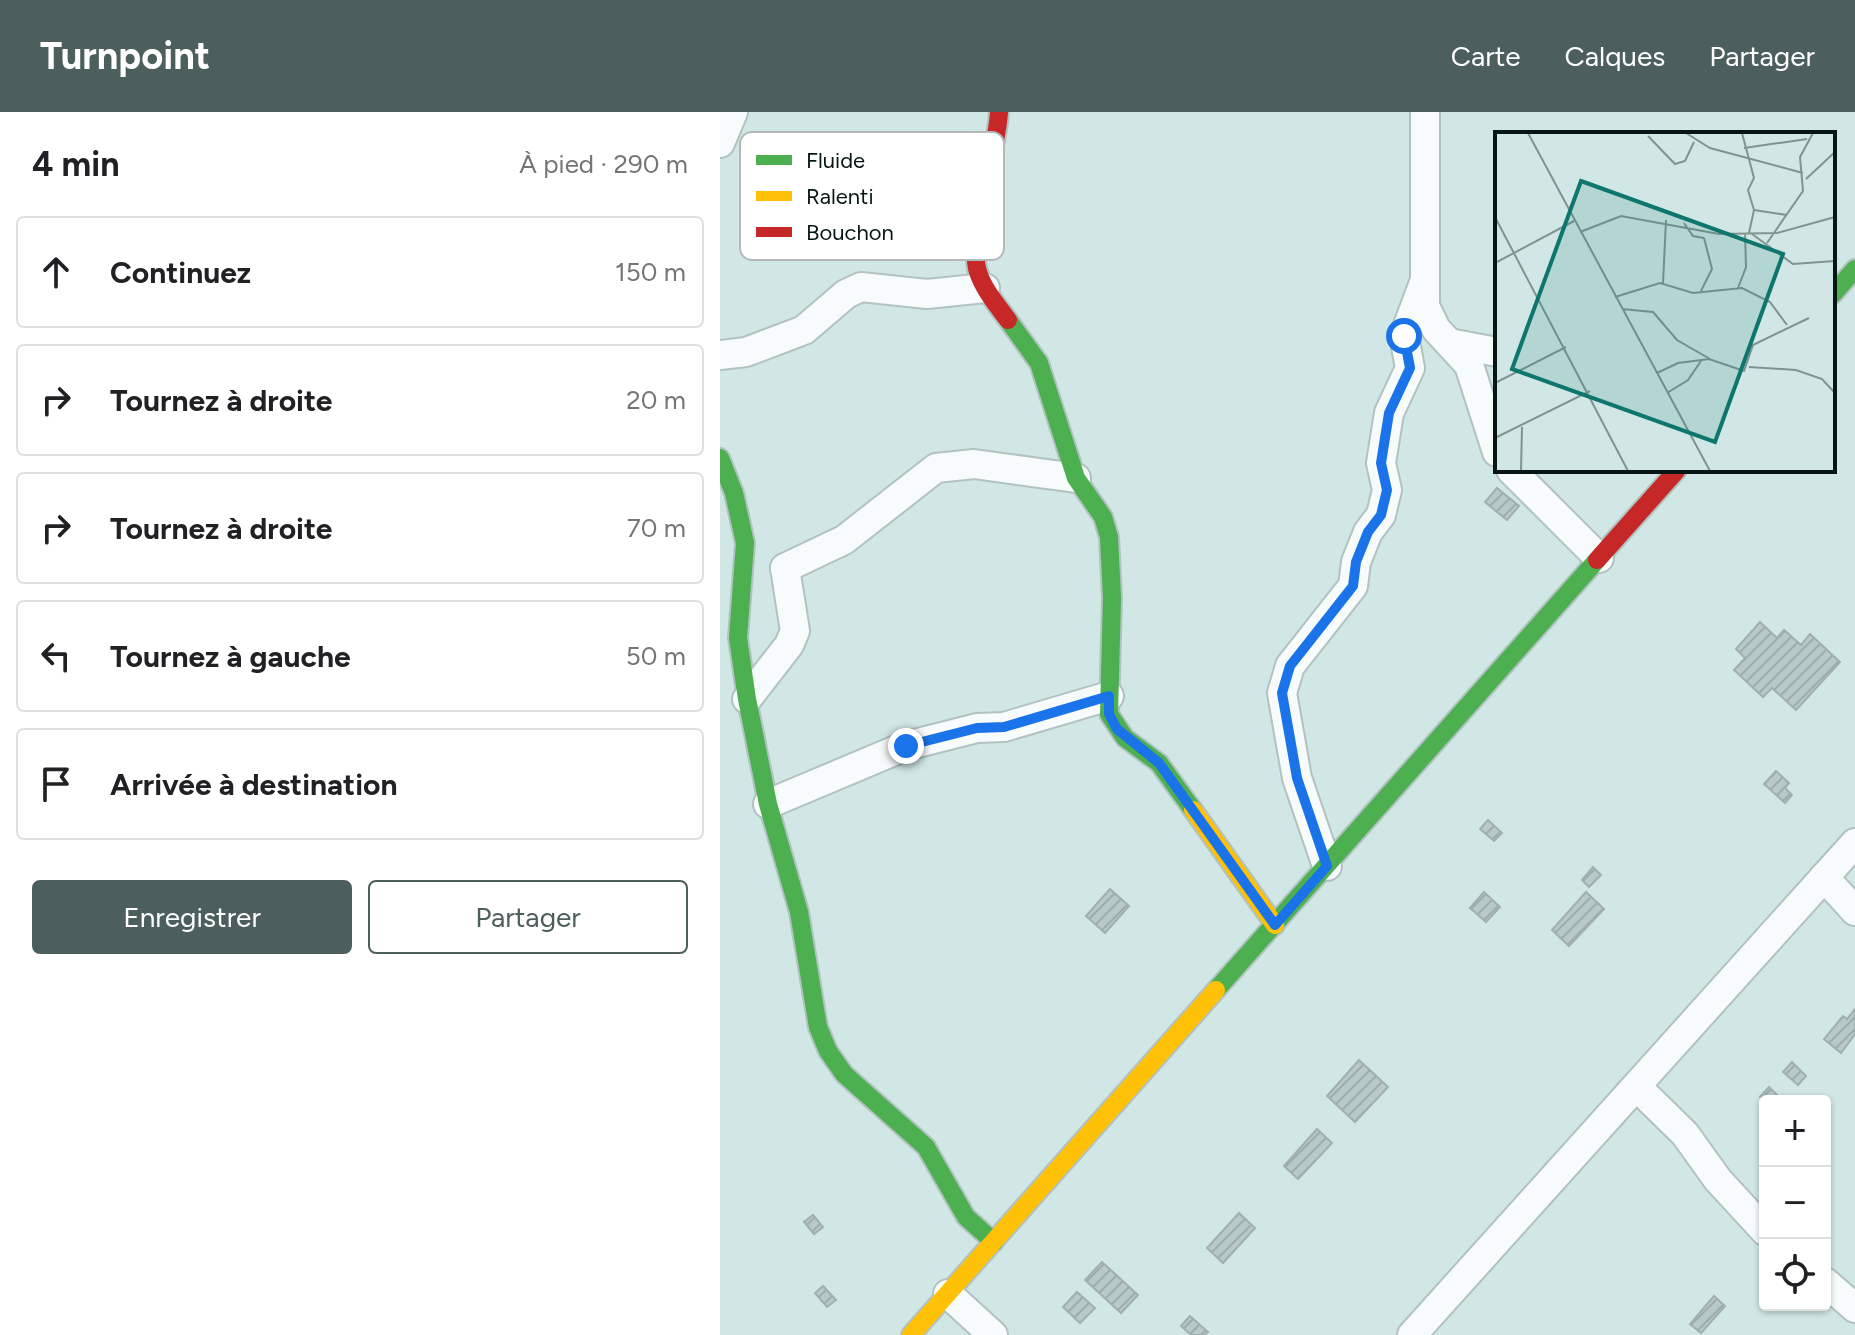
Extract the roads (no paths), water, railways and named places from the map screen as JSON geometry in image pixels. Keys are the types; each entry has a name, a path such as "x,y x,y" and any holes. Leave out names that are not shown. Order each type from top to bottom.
{"street":[{"path":"720,143 733,112"},
{"path":"998,132 999,112"},
{"path":"1425,112 1425,306 1436,329 1469,365 1495,446"},
{"path":"977,260 985,288 1039,363 1051,390 1059,429 1076,478 1103,517 1109,537 1113,663 1109,714 1117,729 1159,763 1275,925"},
{"path":"1835,292 1855,269"},
{"path":"1327,866 1297,778 1282,693 1290,666 1353,586 1356,562 1368,532 1381,515 1387,490 1381,463 1389,413 1410,368 1404,336 1425,280"},
{"path":"720,355 746,352 815,324 846,294 861,287 927,294 985,288"},
{"path":"1449,343 1495,352"},
{"path":"720,458 734,493 745,543 738,638 747,699 768,804 796,898 818,1027 828,1051 844,1074 872,1101 904,1124 926,1147 966,1217 994,1242"},
{"path":"785,568 844,540 936,468 974,464 1076,478"},
{"path":"1513,472 1599,558"},
{"path":"911,1335 1675,472"},
{"path":"745,543 785,568 795,631 789,645 747,699"},
{"path":"768,804 906,746 977,728 1004,727 1109,696"},
{"path":"1412,1335 1578,1147 1638,1088 1855,843"},
{"path":"1824,877 1855,911"},
{"path":"1638,1088 1685,1134 1718,1180 1759,1224"},
{"path":"1831,1287 1855,1308"},
{"path":"948,1294 993,1335"}]}
